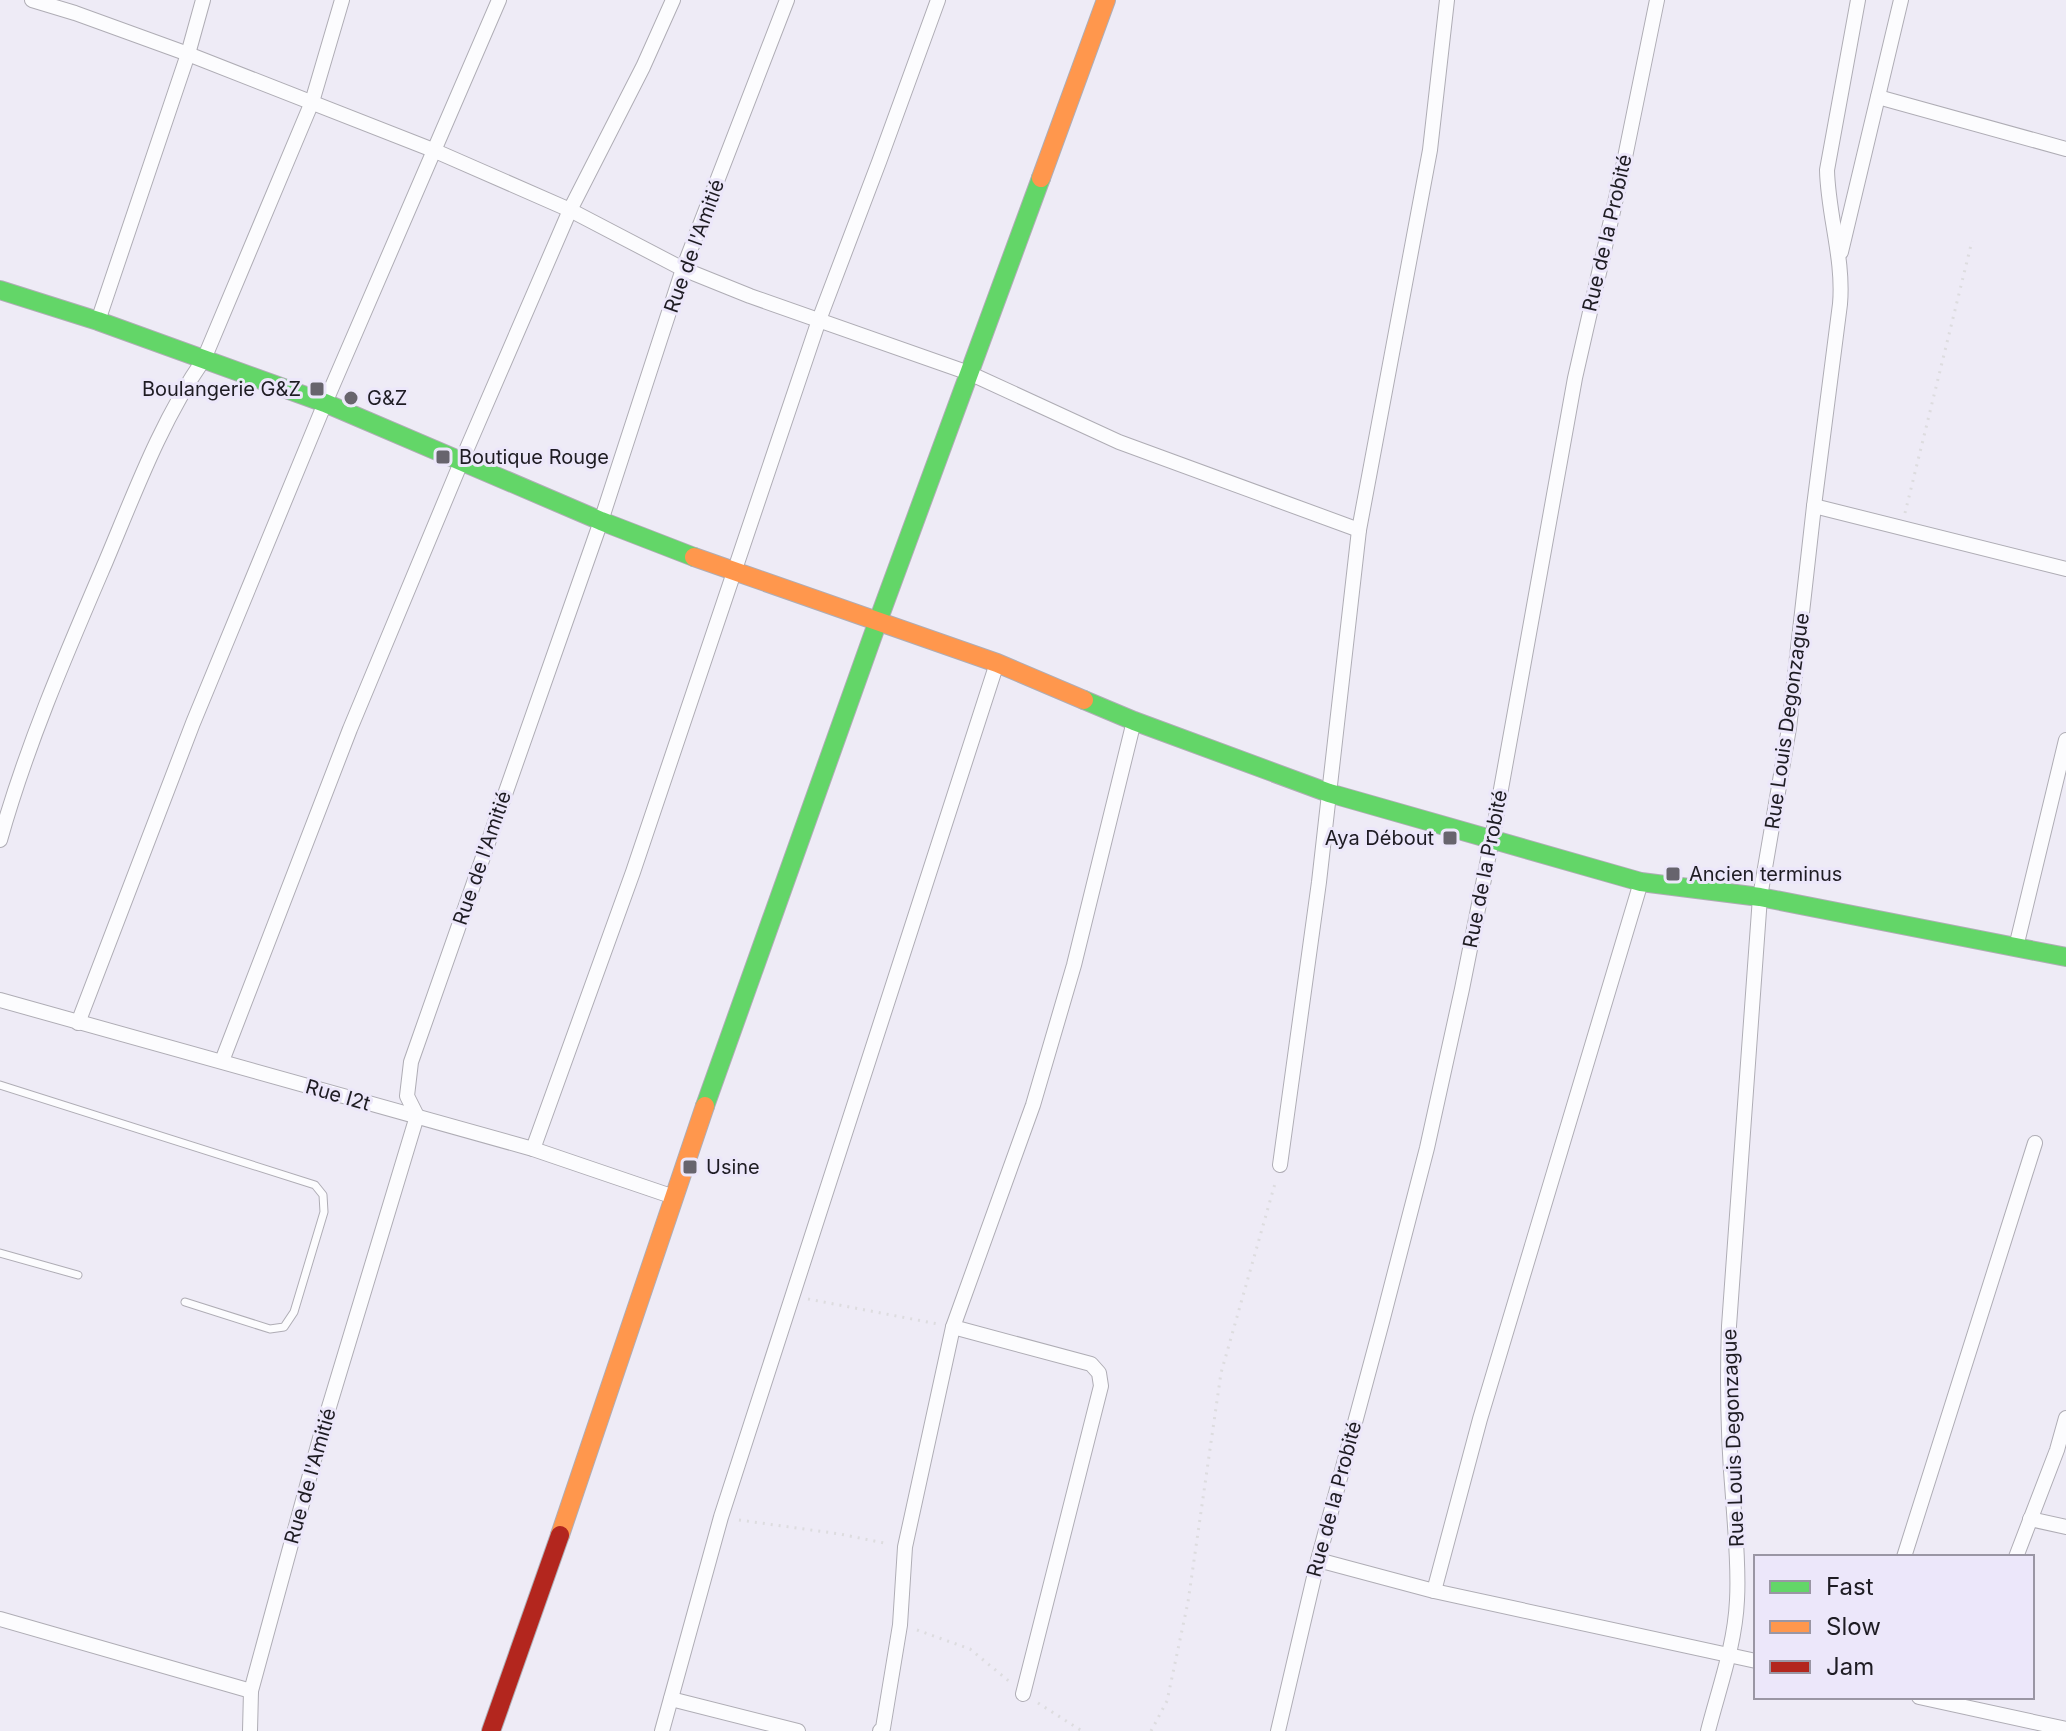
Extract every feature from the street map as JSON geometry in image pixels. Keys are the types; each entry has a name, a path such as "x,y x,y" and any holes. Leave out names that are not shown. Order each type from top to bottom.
{"street":[{"path":"32,0 188,54 433,150 570,210 683,269 750,296 969,373 1119,442 1359,530"},
{"path":"98,321 188,54 203,0"},
{"path":"0,840 52,690 154,447 181,391 204,359 312,102 342,0"},
{"path":"78,1023 193,723 325,403 499,0"},
{"path":"222,1061 350,729 462,460 570,210 643,67 673,0"},
{"name":"Rue de l'Amitié","path":"250,1731 251,1691 323,1427 417,1116 407,1096 411,1062 601,521 683,269 787,0"},
{"path":"533,1149 633,872 819,320 938,0"},
{"path":"491,1731 674,1197 878,621 1106,0"},
{"path":"1280,1165 1319,882 1359,530 1430,150 1447,0"},
{"name":"Rue de la Probité","path":"1278,1731 1318,1560 1427,1148 1462,989 1575,378 1657,0"},
{"name":"Rue Louis Degonzague","path":"1708,1731 1729,1655 1737,1602 1737,1541 1727,1365 1760,897 1789,728 1840,304 1842,285 1828,198 1827,170 1858,0"},
{"path":"1839,258 1901,0"},
{"path":"1878,97 2066,149"},
{"path":"0,290 98,321 325,403 601,521 734,572 997,663 1134,721 1329,793 1641,882 1760,897 2066,957"},
{"path":"1814,506 2066,569"},
{"path":"662,1731 721,1517 997,663"},
{"path":"880,1731 900,1625 905,1547 953,1327 1033,1105 1074,965 1134,721"},
{"path":"2016,947 2066,740"},
{"path":"1434,1591 1480,1419 1641,882"},
{"name":"Rue I2t","path":"0,1000 533,1149 674,1197"},
{"path":"1905,1555 2035,1143"},
{"path":"953,1327 1091,1364 1099,1373 1101,1386 1023,1694"},
{"path":"2017,1555 2066,1418"},
{"path":"2030,1519 2066,1527"},
{"path":"1318,1560 1434,1591 1754,1661"},
{"path":"0,1619 251,1691"},
{"path":"671,1699 798,1731"},
{"path":"1939,1699 1968,1702 2066,1729"}],"lane":[{"path":"0,1085 315,1185 323,1195 324,1212 294,1312 284,1327 270,1329 185,1302"},
{"path":"0,1253 78,1275"}],"path":[{"path":"1902,528 1972,241"},
{"path":"1151,1731 1167,1701 1188,1602 1221,1373 1280,1165"},
{"path":"792,1296 953,1327"},
{"path":"721,1517 905,1547"},
{"path":"900,1625 970,1649 1023,1694 1082,1731"}],"traffic: fast":[{"path":"705,1106 878,621 1041,178"},
{"path":"0,290 98,321 325,403 601,521 694,557"},
{"path":"1084,700 1329,793 1641,882 1760,897 2066,957"}],"traffic: slow":[{"path":"1041,178 1106,0"},
{"path":"694,557 997,663 1084,700"},
{"path":"560,1535 705,1106"}],"traffic: jam":[{"path":"491,1731 560,1535"}],"place":[{"name":"Boulangerie G&Z","path":"317,389"},
{"name":"G&Z","path":"351,398"},
{"name":"Boutique Rouge","path":"443,457"},
{"name":"Aya Débout","path":"1450,838"},
{"name":"Ancien terminus","path":"1673,874"},
{"name":"Usine","path":"690,1167"}]}
